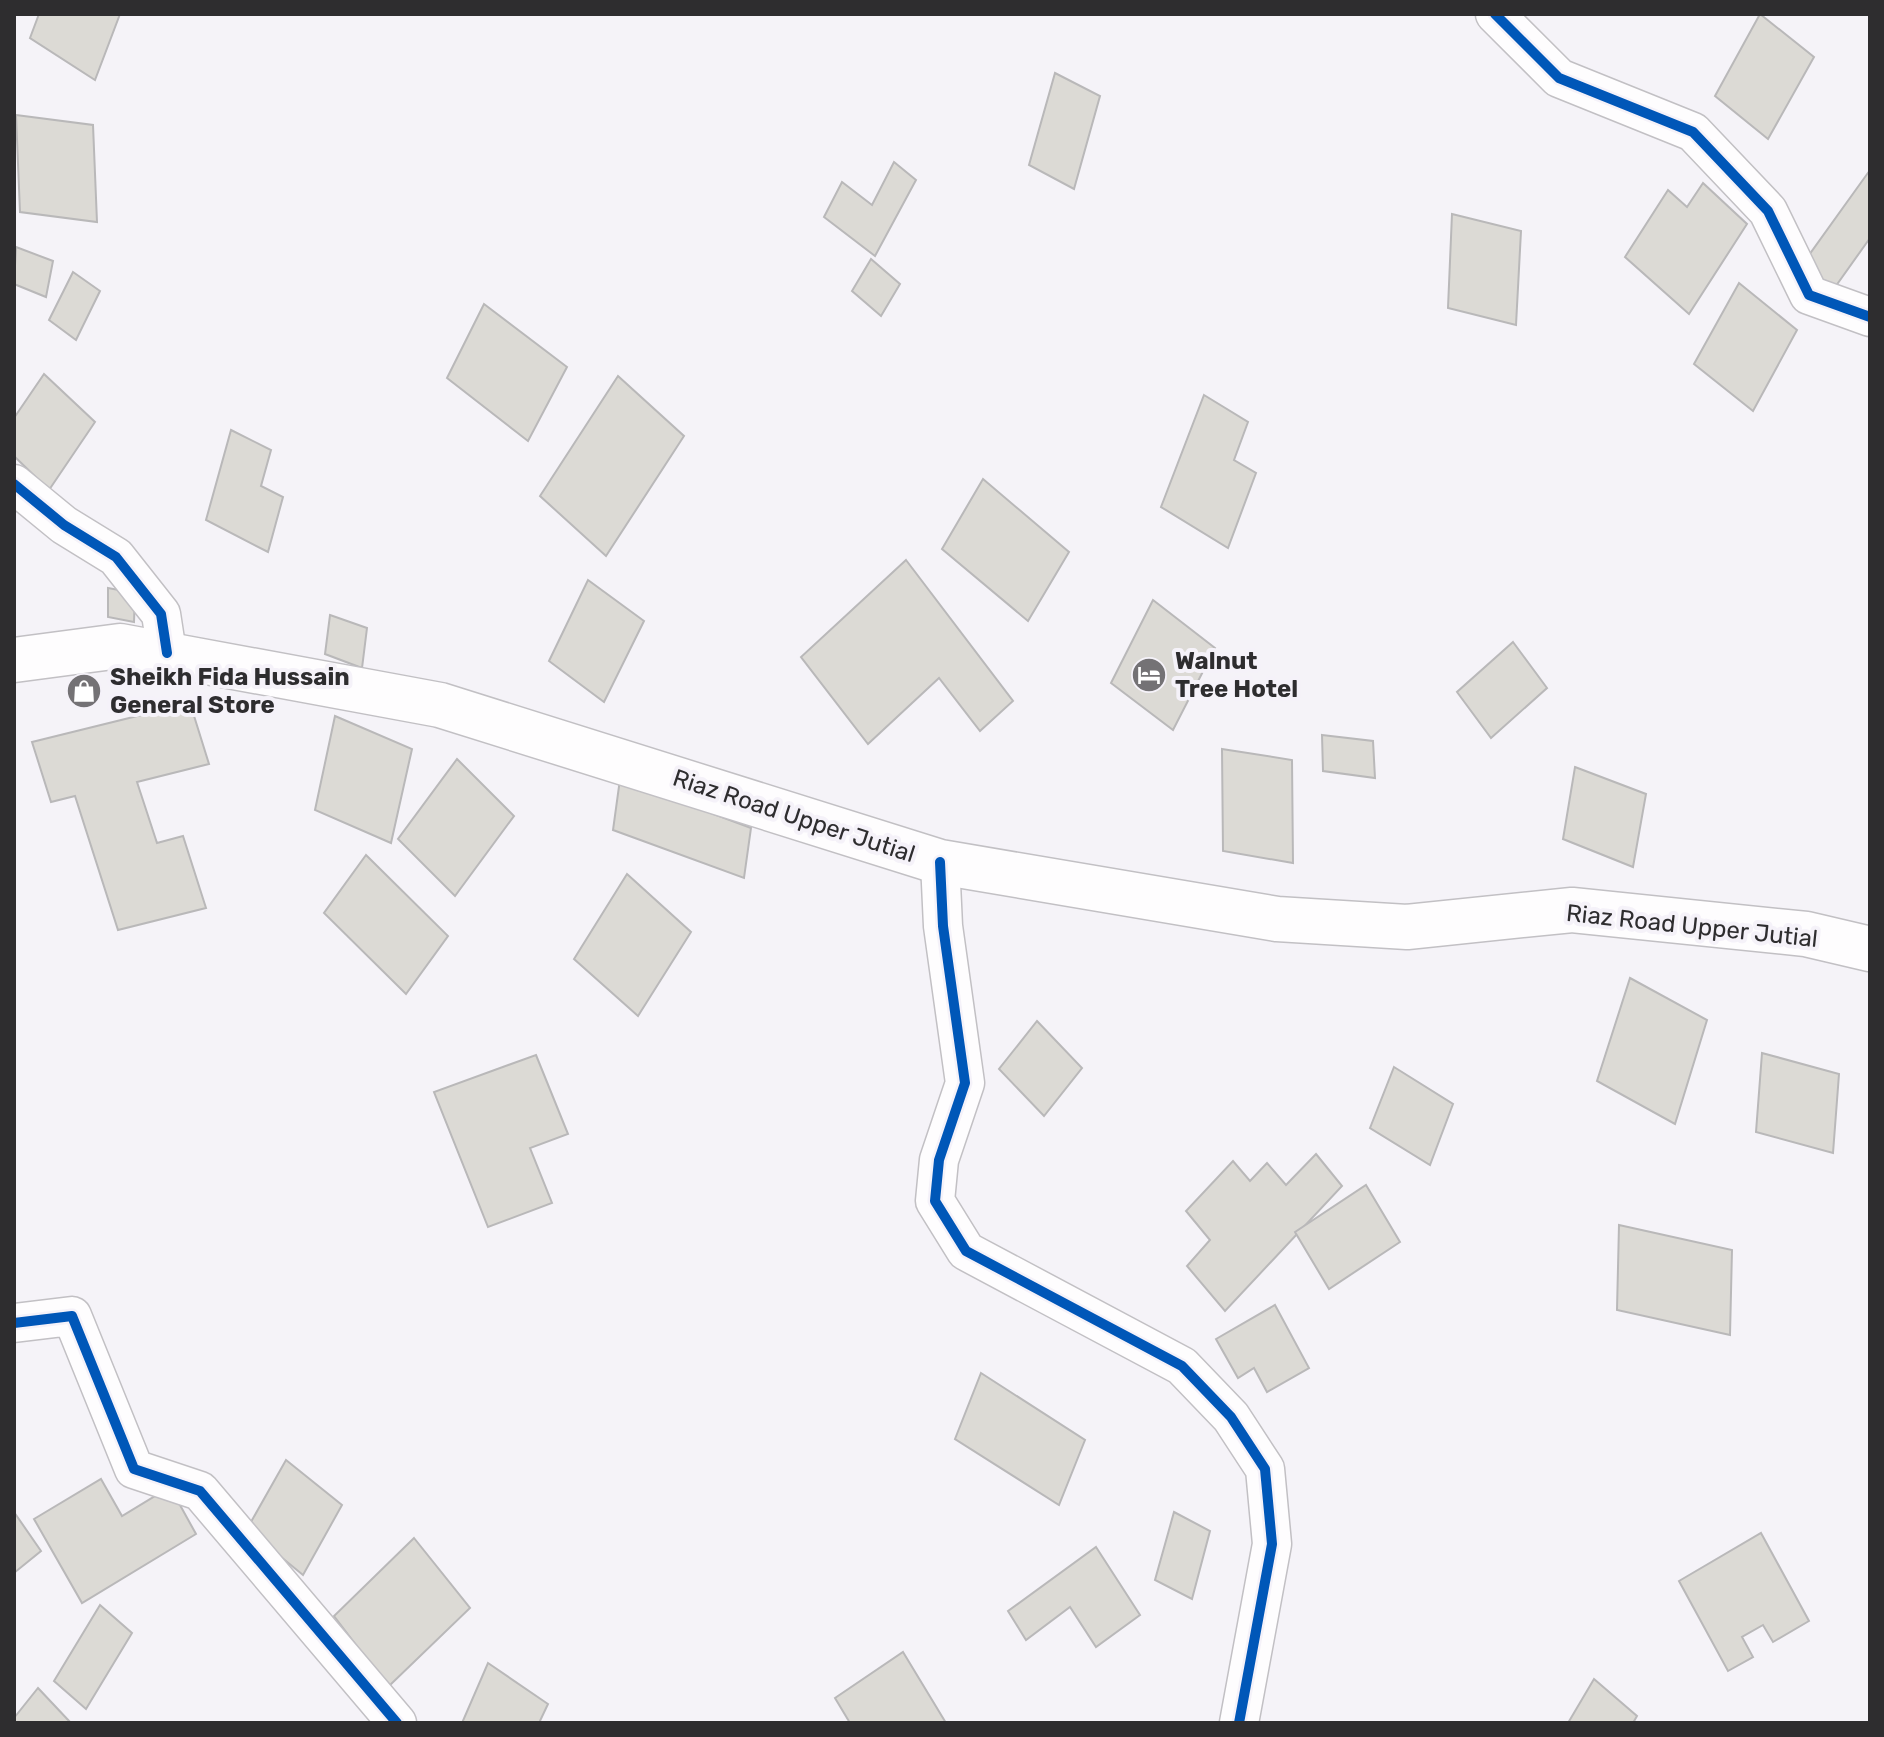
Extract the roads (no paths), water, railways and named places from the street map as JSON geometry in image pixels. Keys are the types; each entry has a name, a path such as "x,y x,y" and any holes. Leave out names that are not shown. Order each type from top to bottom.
{"main road":[{"name":"Riaz Road Upper Jutial","path":"14,660 120,646 440,705 940,862 1277,919 1407,927 1572,910 1806,934 1870,949"}],"street":[{"path":"1495,14 1559,78 1693,132 1768,211 1809,295 1870,317"},
{"path":"14,484 64,525 116,557 161,614 167,653"},
{"path":"940,862 943,926 965,1083 939,1160 935,1201 966,1251 1182,1366 1231,1417 1265,1469 1272,1544 1239,1723"},
{"path":"14,1323 72,1316 134,1469 200,1491 397,1723"}],"place":[{"name":"Walnut Tree Hotel","path":"1149,675"},
{"name":"Sheikh Fida Hussain General Store","path":"84,691"}]}
